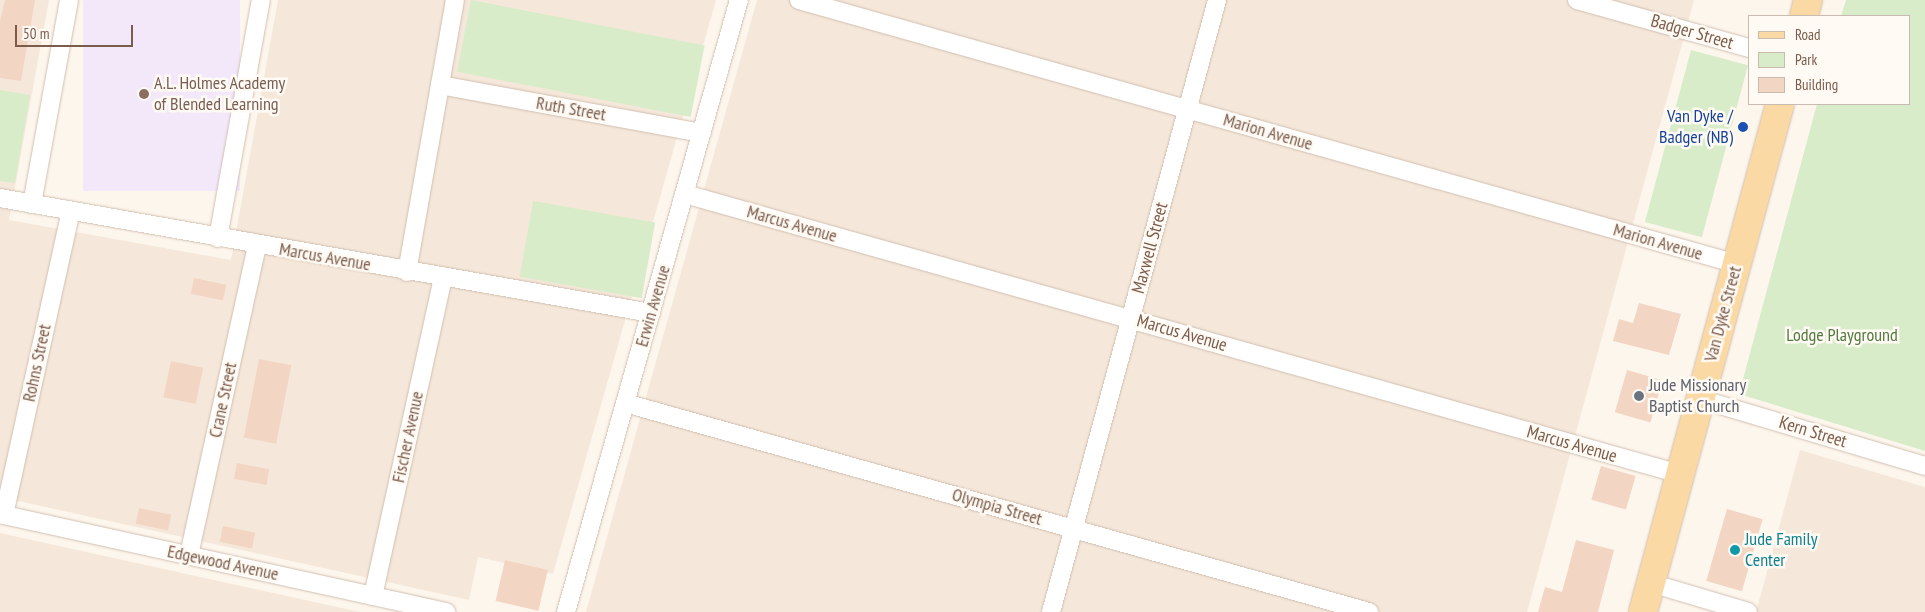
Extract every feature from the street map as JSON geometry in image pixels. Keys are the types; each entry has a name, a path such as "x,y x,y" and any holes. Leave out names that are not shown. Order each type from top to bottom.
{"main road":[{"path":"1804,15 1808,0"},
{"name":"Van Dyke Street","path":"1643,612 1780,105"}],"street":[{"path":"32,204 69,0"},
{"path":"218,238 261,0"},
{"path":"407,272 455,0"},
{"name":"Erwin Avenue","path":"568,612 625,402 739,0"},
{"name":"Marion Avenue","path":"799,0 1737,264"},
{"name":"Maxwell Street","path":"1051,612 1218,0"},
{"name":"Badger Street","path":"1577,0 1748,48"},
{"name":"Ruth Street","path":"440,85 702,134"},
{"name":"Marcus Avenue","path":"685,194 1680,474"},
{"name":"Marcus Avenue","path":"0,198 650,314"},
{"name":"Rohns Street","path":"2,515 71,211"},
{"name":"Crane Street","path":"189,555 257,245"},
{"name":"Fischer Avenue","path":"373,596 443,278"},
{"name":"Kern Street","path":"1700,399 1925,466"},
{"name":"Olympia Street","path":"625,402 1370,612"},
{"name":"Edgewood Avenue","path":"2,515 446,612"},
{"path":"1651,583 1748,612"}],"shaded area":[{"path":"0,0 49,0 9,220 231,260 278,0 716,0 553,574 478,557 469,600 0,497"},
{"name":"A.L. Holmes Academy of Blended Learning","path":"83,0 240,0 240,191 83,191"},
{"path":"757,0 1694,0 1527,612 586,612"},
{"path":"1800,450 1925,487 1925,612 1756,612"},
{"path":"0,533 360,612 0,612"}],"green space":[{"path":"471,0 705,45 691,117 457,72"},
{"name":"Lodge Playground","path":"1846,0 1925,0 1925,451 1739,394 1817,105 1910,105 1910,15 1841,15"},
{"path":"1691,50 1748,65 1702,237 1645,222"},
{"path":"0,90 30,95 15,183 0,181"},
{"path":"533,201 655,223 642,298 520,277"}],"building":[{"path":"5,0 35,0 21,81 0,78 0,21"},
{"path":"194,278 226,285 223,301 191,294"},
{"path":"1639,303 1681,314 1669,355 1613,341 1619,319 1633,323"},
{"path":"259,359 291,365 276,444 244,438"},
{"path":"171,361 203,368 196,404 163,397"},
{"name":"Jude Missionary Baptist Church","path":"1627,370 1663,380 1650,422 1615,412"},
{"path":"237,463 269,469 266,485 234,479"},
{"path":"1601,466 1636,476 1626,510 1591,500"},
{"path":"139,508 171,515 168,531 136,524"},
{"name":"Jude Family Center","path":"1727,509 1763,519 1742,591 1706,581"},
{"path":"223,526 255,533 252,549 220,542"},
{"path":"1576,540 1614,550 1598,612 1538,612 1545,587 1562,592"},
{"path":"505,560 548,570 538,611 496,601"}],"place":[{"name":"A.L. Holmes Academy of Blended Learning","path":"144,94"},
{"name":"Van Dyke / Badger (NB)","path":"1743,127"},
{"name":"Jude Missionary Baptist Church","path":"1639,396"},
{"name":"Jude Family Center","path":"1735,550"}]}
